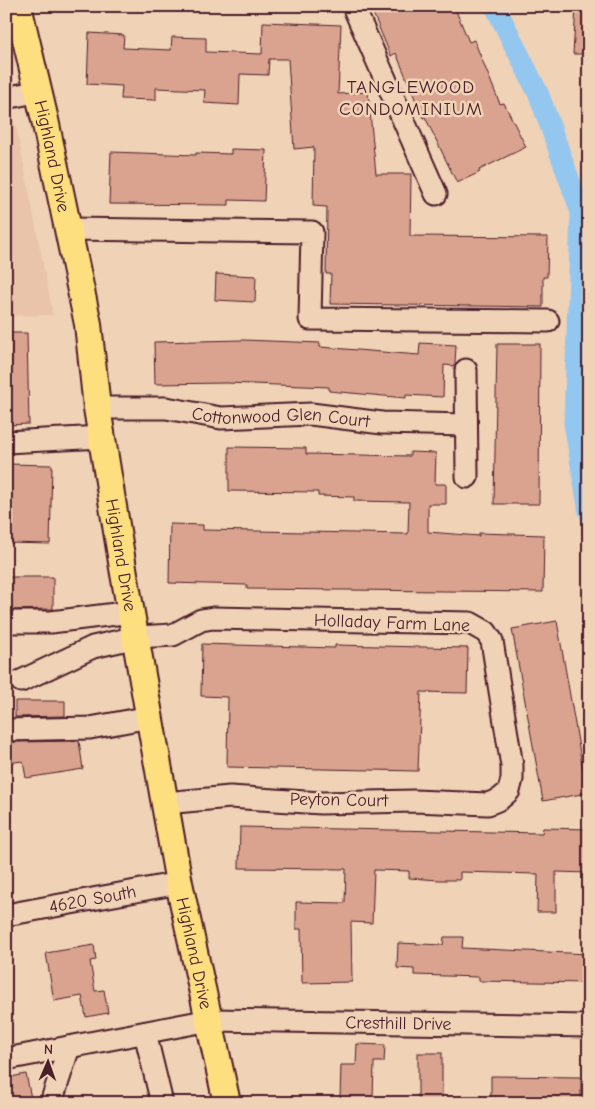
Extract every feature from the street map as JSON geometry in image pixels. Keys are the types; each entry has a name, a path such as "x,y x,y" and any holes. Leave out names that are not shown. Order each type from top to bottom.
{"main road":[{"name":"Highland Drive","path":"18,6 39,91 88,324 97,408 179,883 227,1103"}],"street":[{"path":"352,6 436,194"},
{"path":"6,98 39,91"},
{"path":"68,229 312,232 310,319 548,321"},
{"path":"466,370 467,477"},
{"name":"Cottonwood Glen Court","path":"97,408 166,408 221,418 310,414 382,423 466,425"},
{"path":"6,442 102,437"},
{"name":"Holladay Farm Lane","path":"134,624 173,635 201,620 226,618 452,622 470,623 478,626 489,636 495,654 512,766 509,791"},
{"path":"6,622 134,624"},
{"path":"21,681 93,647 134,624"},
{"path":"6,730 90,728 150,717"},
{"name":"Peyton Court","path":"165,803 230,797 321,803 414,801 488,804 500,800 509,791"},
{"name":"4620 South","path":"6,915 179,883"},
{"name":"Cresthill Drive","path":"6,1059 210,1020 589,1026"},
{"path":"145,1033 162,1103"},
{"path":"51,1103 69,1047"}],"shaded area":[{"path":"6,87 18,135 53,315 6,316"}],"building":[{"path":"370,6 454,6 469,42 474,40 500,104 504,103 526,147 457,183 425,117 423,118 396,53 391,56"},
{"path":"576,7 589,7 589,54 573,54"},
{"path":"263,22 341,25 338,94 368,92 376,174 411,174 410,236 548,237 547,277 543,277 543,307 330,304 331,274 326,274 327,207 313,206 314,147 294,149 288,59 269,59 268,75 240,74 239,105 204,103 205,90 156,88 156,100 121,99 122,86 87,84 89,33 124,35 123,48 171,50 172,37 206,38 206,52 262,54"},
{"path":"231,149 266,150 264,201 229,200 229,205 109,204 111,152 196,155 196,153 231,154"},
{"path":"216,274 256,276 255,302 215,300"},
{"path":"6,333 27,333 29,424 6,425"},
{"path":"243,340 320,343 320,347 419,355 420,343 456,345 455,366 444,365 443,397 406,395 406,398 329,391 329,387 227,383 155,384 154,342"},
{"path":"497,344 540,344 539,504 494,504"},
{"path":"229,447 306,448 306,454 410,456 410,452 436,453 435,484 446,484 446,504 428,504 428,532 479,536 479,533 544,535 543,592 247,589 247,585 169,583 170,524 203,525 203,530 408,534 409,502 354,501 354,497 318,496 318,492 229,491"},
{"path":"6,464 52,465 50,544 6,543"},
{"path":"6,577 53,577 53,609 6,610"},
{"path":"557,621 587,793 543,801 512,629"},
{"path":"202,644 335,648 335,645 468,648 467,693 421,692 418,771 227,767 228,697 201,696"},
{"path":"15,701 65,701 65,716 15,717"},
{"path":"79,741 83,769 26,778 23,761 6,763 6,745 15,742"},
{"path":"240,827 542,833 543,828 589,829 589,873 556,872 556,912 537,912 538,874 460,872 460,880 440,880 409,878 409,871 374,870 372,923 351,922 352,982 302,983 301,929 296,929 296,902 345,903 346,869 239,868"},
{"path":"444,937 463,937 462,948 589,954 589,983 479,981 479,977 414,975 414,969 397,968 398,943 443,945"},
{"path":"94,945 96,960 90,961 95,991 104,990 108,1013 86,1017 82,996 54,1001 46,953"},
{"path":"357,1044 385,1045 384,1062 374,1062 373,1099 340,1099 341,1065 356,1065"},
{"path":"418,1053 442,1053 442,1103 418,1103"},
{"path":"26,1074 32,1103 10,1103 6,1078"},
{"path":"491,1076 581,1077 581,1103 491,1103"}],"waterway":[{"path":"495,6 539,95 581,212 574,423 589,512"}],"district":[{"name":"TANGLEWOOD CONDOMINIUM","path":"411,98"}]}
